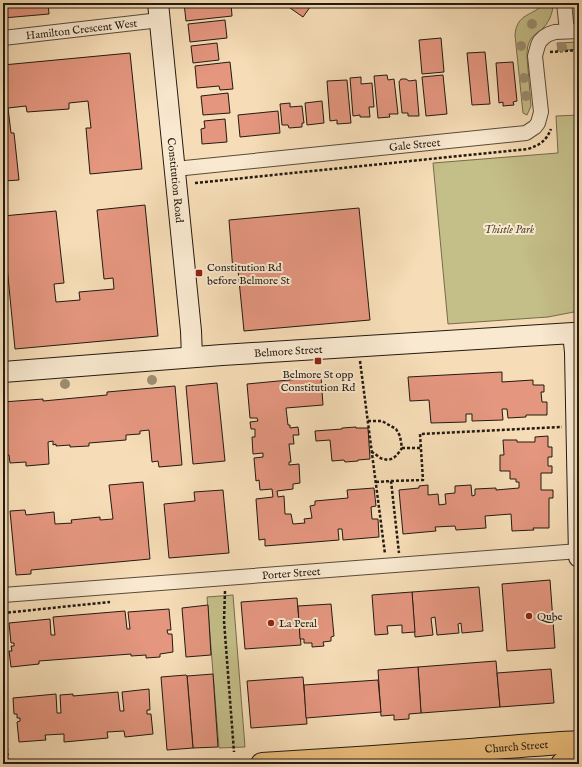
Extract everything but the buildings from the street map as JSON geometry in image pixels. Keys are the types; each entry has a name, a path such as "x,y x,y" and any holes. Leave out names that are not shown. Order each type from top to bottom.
{"highway":[{"name":"Church Street","path":"262,764 310,762 579,742"},
{"path":"562,764 579,763"}],"main road":[{"name":"Constitution Road","path":"159,12 191,331 192,357"},
{"name":"Belmore Street","path":"3,372 192,357 573,334 575,352 579,551"},
{"path":"579,551 579,557"}],"street":[{"path":"564,3 573,31"},
{"name":"Hamilton Crescent West","path":"3,38 159,12"},
{"name":"Gale Street","path":"175,169 526,133 535,127 538,122 540,112 535,56 540,40 544,36 555,32 573,31"},
{"name":"Porter Street","path":"5,591 579,551"}],"path":[{"path":"546,52 579,50"},
{"path":"360,360 386,557"},
{"path":"368,421 382,421 396,429 400,436 402,448 393,459 384,460 372,452"},
{"path":"376,482 423,480 420,434 564,427"},
{"path":"402,448 421,448"},
{"path":"391,481 400,556"},
{"path":"3,550 5,591"},
{"path":"225,590 224,621 234,752"},
{"path":"3,693 8,764"}],"green space":[{"path":"544,3 553,3 552,11 548,22 534,35 528,48 527,57 531,106 527,115 523,113 515,35 516,28 522,18"},
{"path":"579,42 579,49 558,51 557,43"},
{"name":"Thistle Park","path":"579,115 579,311 548,317 448,324 433,163 558,153 556,116"},
{"path":"233,595 245,747 219,748 207,597"}],"place":[{"name":"Constitution Rd before Belmore St","path":"199,273"},
{"name":"Belmore St opp Constitution Rd","path":"318,361"},
{"name":"Qube","path":"529,616"},
{"name":"La Peral","path":"271,623"}]}
